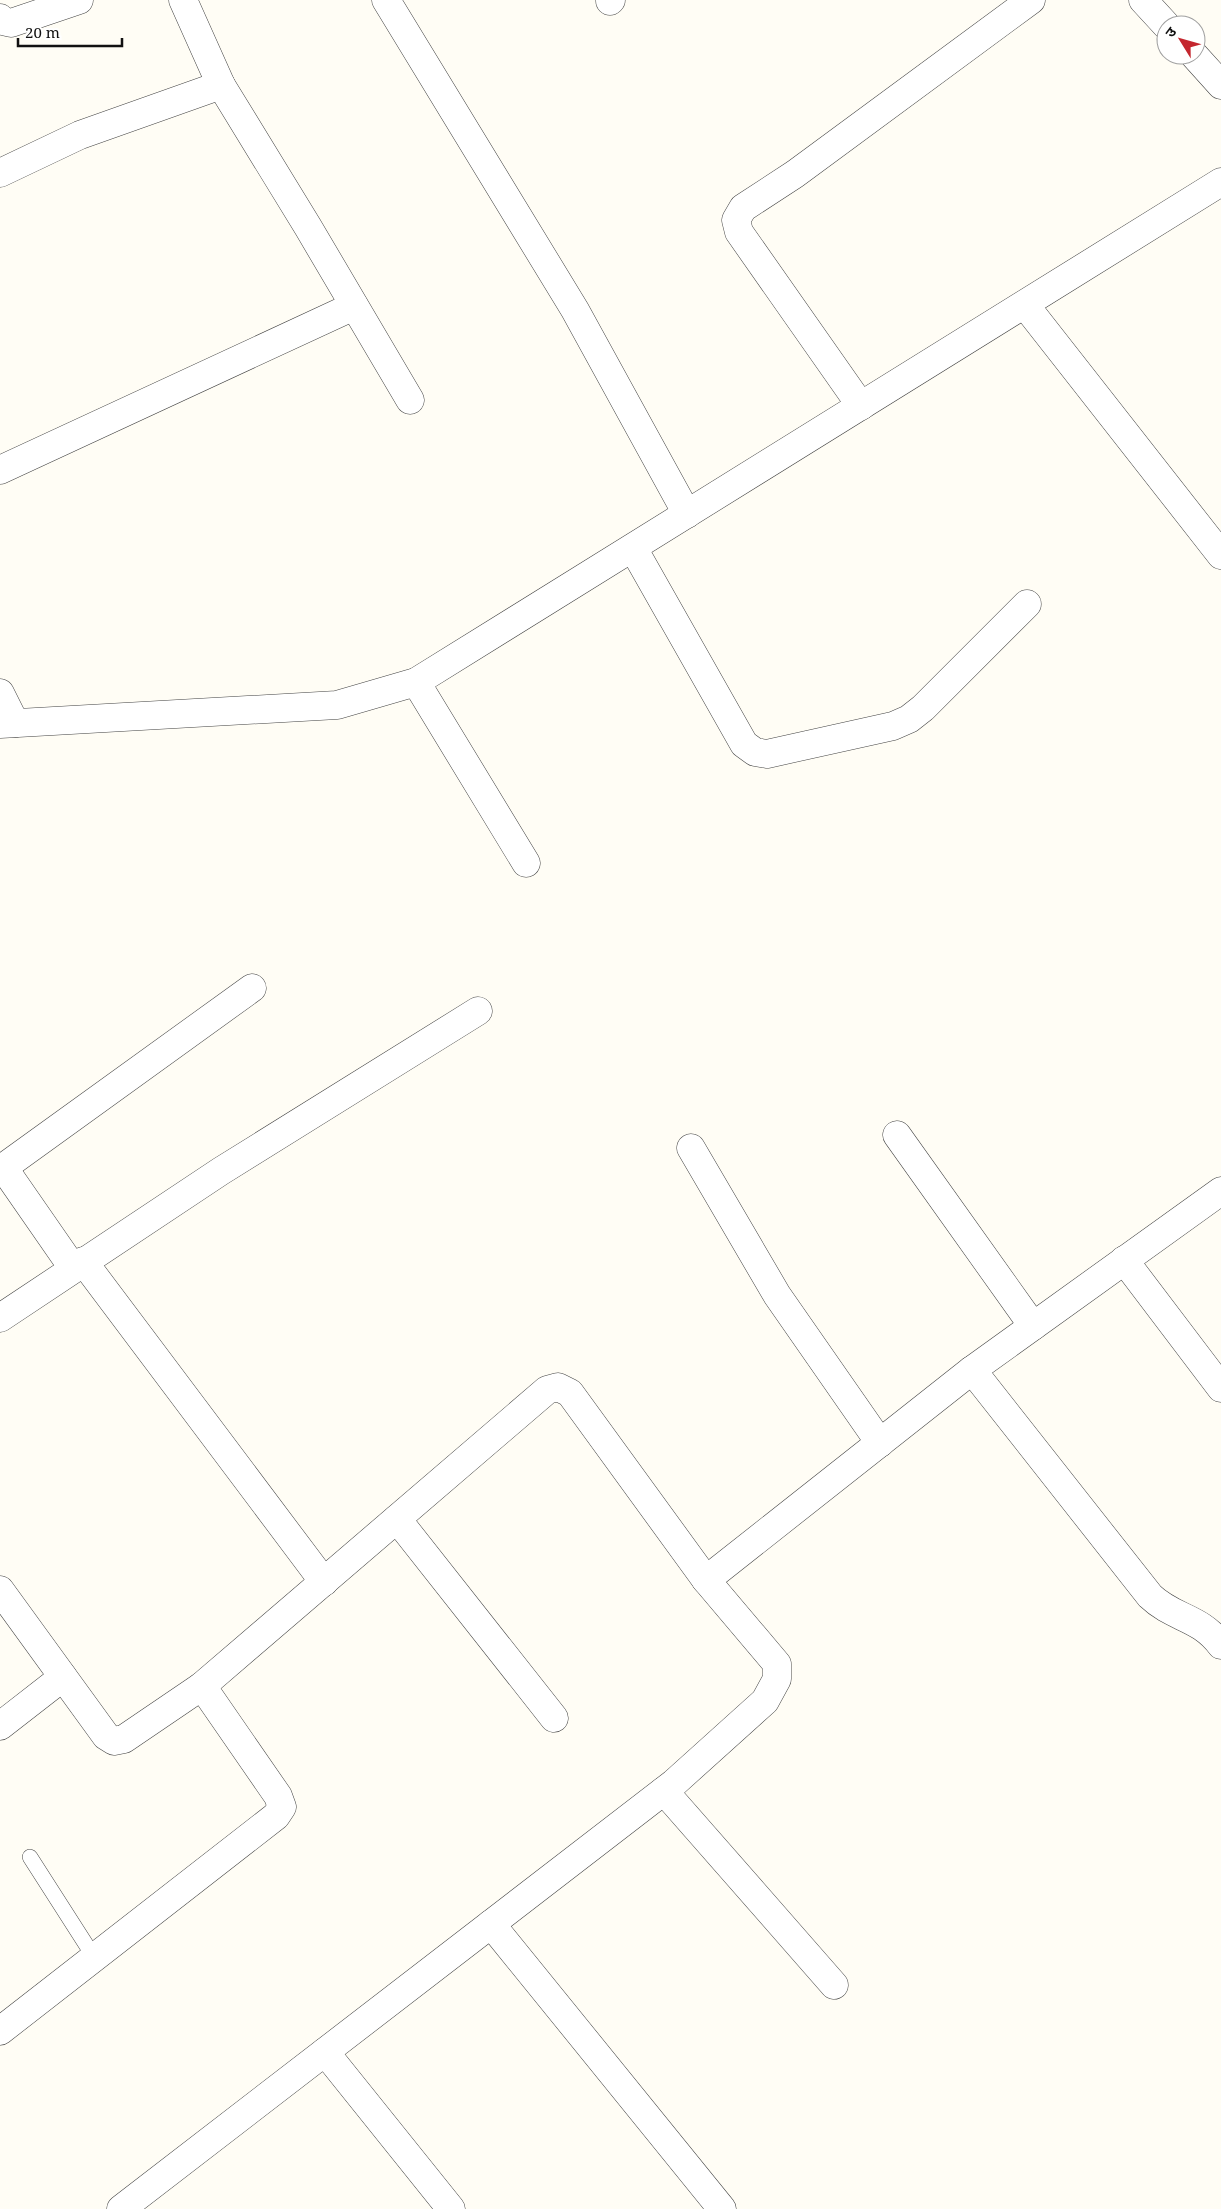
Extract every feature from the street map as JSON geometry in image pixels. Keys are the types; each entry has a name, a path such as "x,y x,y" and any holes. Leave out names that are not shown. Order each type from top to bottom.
{"street":[{"path":"0,18 11,23 78,0"},
{"path":"183,0 221,85 410,400"},
{"path":"386,0 576,310 687,514"},
{"path":"862,406 739,232 736,220 743,208 795,174 1031,0"},
{"path":"1143,0 1157,15"},
{"path":"1203,65 1221,85"},
{"path":"0,173 80,135 221,85"},
{"path":"0,692 8,723 337,705 416,682 1221,182"},
{"path":"1025,304 1221,555"},
{"path":"0,470 354,306"},
{"path":"633,548 744,744 755,752 768,754 893,726 909,719 923,708 1027,604"},
{"path":"416,682 526,864"},
{"path":"252,988 2,1168 324,1582"},
{"path":"0,1318 78,1264 221,1171 478,1011"},
{"path":"896,1135 1032,1326"},
{"path":"691,1148 777,1295 880,1443"},
{"path":"706,1580 972,1370 1221,1191"},
{"path":"1124,1260 1221,1388"},
{"path":"972,1370 1150,1596 1159,1605 1195,1621 1214,1636 1221,1645"},
{"path":"0,1590 106,1736 114,1740 124,1739 202,1686 546,1390 558,1387 570,1393 706,1580 777,1664 776,1679 765,1701 664,1791 121,2209"},
{"path":"397,1519 554,1718"},
{"path":"0,1726 63,1677"},
{"path":"0,2031 276,1816 282,1807 278,1796 202,1686"},
{"path":"664,1791 834,1985"},
{"path":"491,1924 722,2209"},
{"path":"325,2052 452,2209"}],"lane":[{"path":"30,1857 94,1957"}]}
